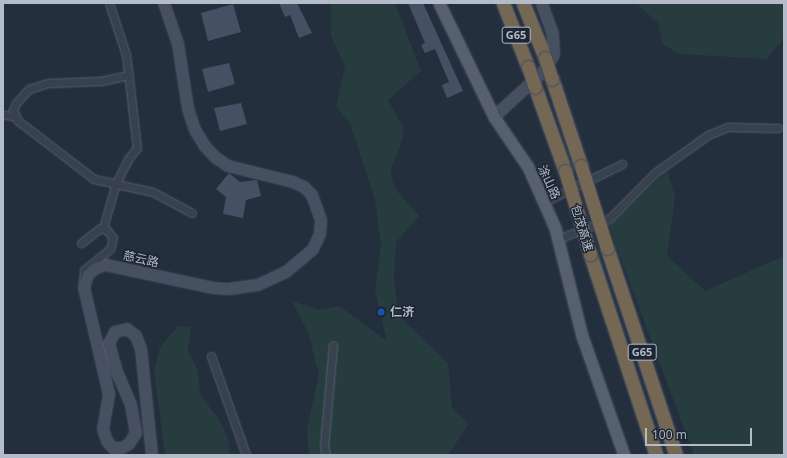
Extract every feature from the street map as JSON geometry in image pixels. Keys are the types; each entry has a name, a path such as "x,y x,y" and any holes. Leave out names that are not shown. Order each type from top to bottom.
{"highway":[{"name":"包茂高速","path":"503,3 528,67 565,171 590,254 636,388 655,455"},
{"name":"包茂高速","path":"523,3 545,58 676,455"}],"main road":[{"name":"涂山路","path":"439,3 494,117 528,167 544,202 558,239 582,336 624,455"}],"street":[{"path":"81,243 104,228 116,183 128,159 137,148 126,55 109,3"},
{"name":"慈云路","path":"84,287 88,275 96,268 106,265 213,288 229,289 258,285 301,261 313,250 320,234 321,220 318,207 312,195 304,187 293,182 228,166 216,158 205,146 195,130 188,108 178,44 164,3"},
{"path":"494,117 543,72 554,55 553,34 542,3"},
{"path":"128,75 101,81 48,83 30,89 16,103 13,110 17,120 94,179 153,192 192,213"},
{"path":"3,115 16,116"},
{"path":"558,239 609,219 656,172 708,135 728,127 778,128"},
{"path":"544,202 622,164"},
{"path":"104,228 110,233 113,243 110,249 84,270 84,287 109,394 103,429 107,441 113,448 122,448 129,444 136,433 131,405 113,362 109,344 116,332 127,329 136,336 141,349 152,455"},
{"path":"326,455 324,446 333,345"},
{"path":"211,356 246,455"}],"green space":[{"path":"331,3 395,3 421,71 388,100 403,127 403,138 391,169 392,180 397,191 419,216 396,242 394,276 398,315 448,363 452,408 469,424 448,455 309,455 307,429 319,375 308,332 292,301 319,310 339,306 387,341 375,291 381,246 375,200 350,123 336,107 345,66 331,36"},
{"path":"636,3 784,3 784,38 767,59 678,54 662,43 658,23"},
{"path":"667,171 675,197 667,256 705,291 784,256 784,455 694,455 609,227"},
{"path":"178,326 191,327 188,350 198,371 200,394 220,421 229,442 230,455 165,455 154,370 160,347"}],"building":[{"path":"279,3 297,3 312,33 299,38 290,15 285,17"},
{"path":"408,3 423,3 463,91 447,98 442,85 449,82 435,49 425,53 421,45 425,43"},
{"path":"233,4 241,32 208,41 201,13"},
{"path":"229,63 235,84 208,92 202,69"},
{"path":"241,103 247,124 220,131 214,108"},
{"path":"229,173 240,182 257,180 261,196 246,200 243,218 223,214 226,197 216,189"}],"place":[{"name":"仁济","path":"381,312"}]}
